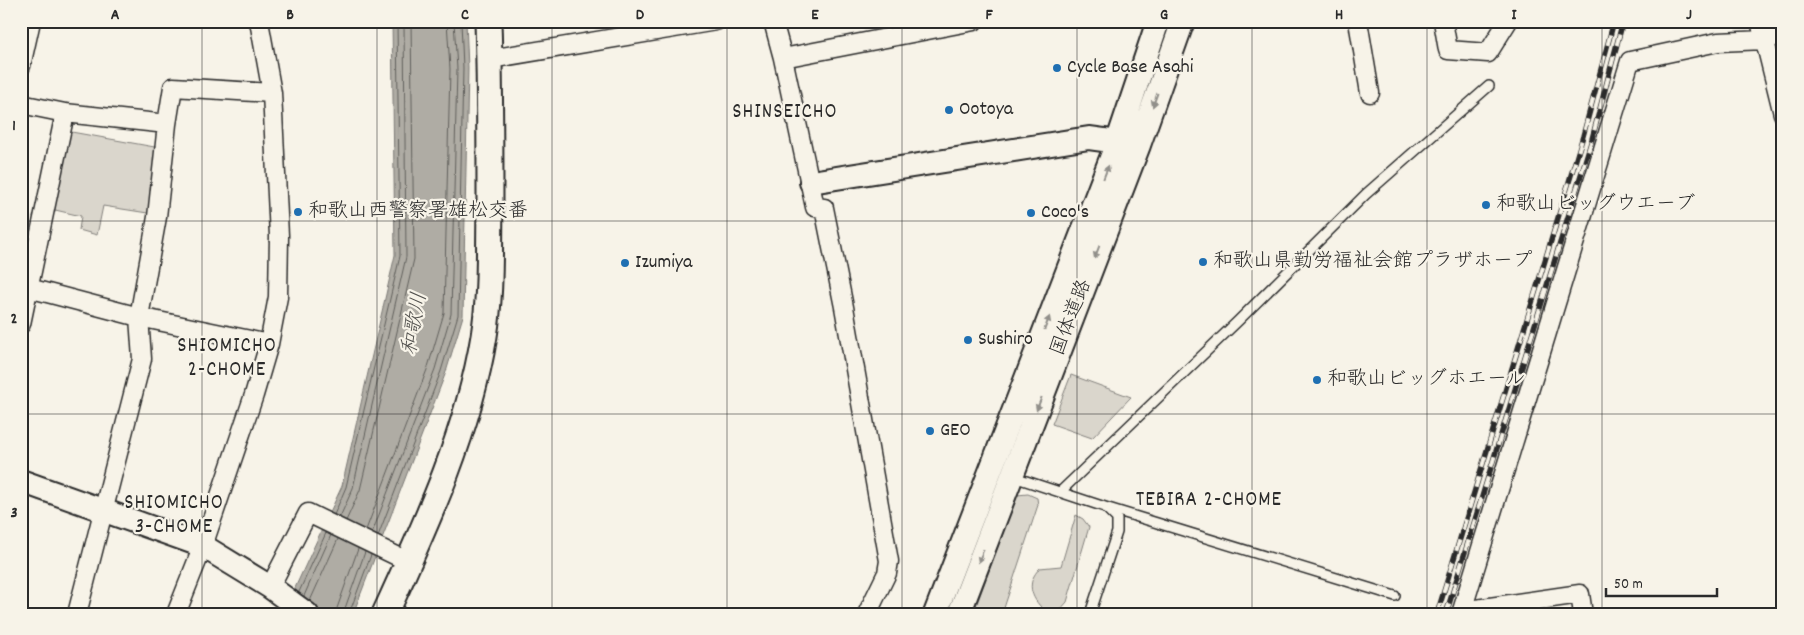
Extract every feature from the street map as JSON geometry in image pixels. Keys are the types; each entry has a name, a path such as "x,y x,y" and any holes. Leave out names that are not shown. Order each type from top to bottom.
{"main road":[{"path":"385,614 402,559 438,497 460,431 484,337 489,292 490,58 488,21"}],"street":[{"path":"21,66 31,21"},
{"path":"176,614 203,546 269,344 278,298 279,236 272,93 259,21"},
{"path":"490,58 716,21"},
{"path":"773,21 783,58 815,207 824,208 889,561 887,574 867,614"},
{"path":"783,58 974,21"},
{"name":"国体道路","path":"1128,143 1158,21"},
{"name":"国体道路","path":"936,614 1001,473 1128,143 1182,21"},
{"path":"1358,21 1370,93"},
{"path":"1443,21 1448,50 1488,53 1508,21"},
{"path":"1760,21 1783,114"},
{"path":"1583,614 1580,594 1505,609 1462,613 1630,61 1718,42 1765,40 1783,34"},
{"path":"77,614 142,359 139,317 157,217 173,87 272,93"},
{"path":"21,104 65,113 167,124"},
{"path":"21,324 26,287 65,113"},
{"path":"811,182 1089,138 1128,143"},
{"path":"26,287 139,317 269,344"},
{"name":"国体道路","path":"959,614 1001,473"},
{"path":"21,480 203,546 275,591 306,614"},
{"path":"275,591 308,513 402,559"}],"lane":[{"path":"1060,492 1238,321 1366,194 1489,86"},
{"path":"1001,473 1394,596"},
{"path":"1090,614 1117,532 1116,519 1106,507"}],"shaded area":[{"path":"66,131 160,148 154,214 103,206 97,235 79,230 81,216 51,209"},
{"path":"1071,375 1131,397 1092,438 1052,424"},
{"path":"1028,494 1037,498 1038,505 1002,614 973,614 1017,495"},
{"path":"1076,515 1083,519 1089,527 1067,602 1060,610 1044,610 1033,595 1031,584 1040,568 1061,566"}],"water":[{"name":"和歌川","path":"392,21 466,21 468,68 463,316 446,372 353,614 283,614 342,486 395,255"}],"railway":[{"path":"1437,614 1583,136 1614,21"},
{"path":"1446,614 1592,139 1623,21"}],"place":[{"name":"Cycle Base Asahi","path":"1057,68"},
{"name":"Ootoya","path":"949,110"},
{"name":"和歌山ビッグウエーブ","path":"1486,205"},
{"name":"和歌山西警察署雄松交番","path":"298,212"},
{"name":"Coco's","path":"1031,213"},
{"name":"和歌山県勤労福祉会館プラザホープ","path":"1203,262"},
{"name":"Izumiya","path":"625,263"},
{"name":"Sushiro","path":"968,340"},
{"name":"和歌山ビッグホエール","path":"1317,380"},
{"name":"GEO","path":"930,431"}],"district":[{"name":"SHINSEICHO","path":"785,113"},
{"name":"SHIOMICHO 2-CHOME","path":"227,359"},
{"name":"TEBIRA 2-CHOME","path":"1209,501"},
{"name":"SHIOMICHO 3-CHOME","path":"174,516"}]}
